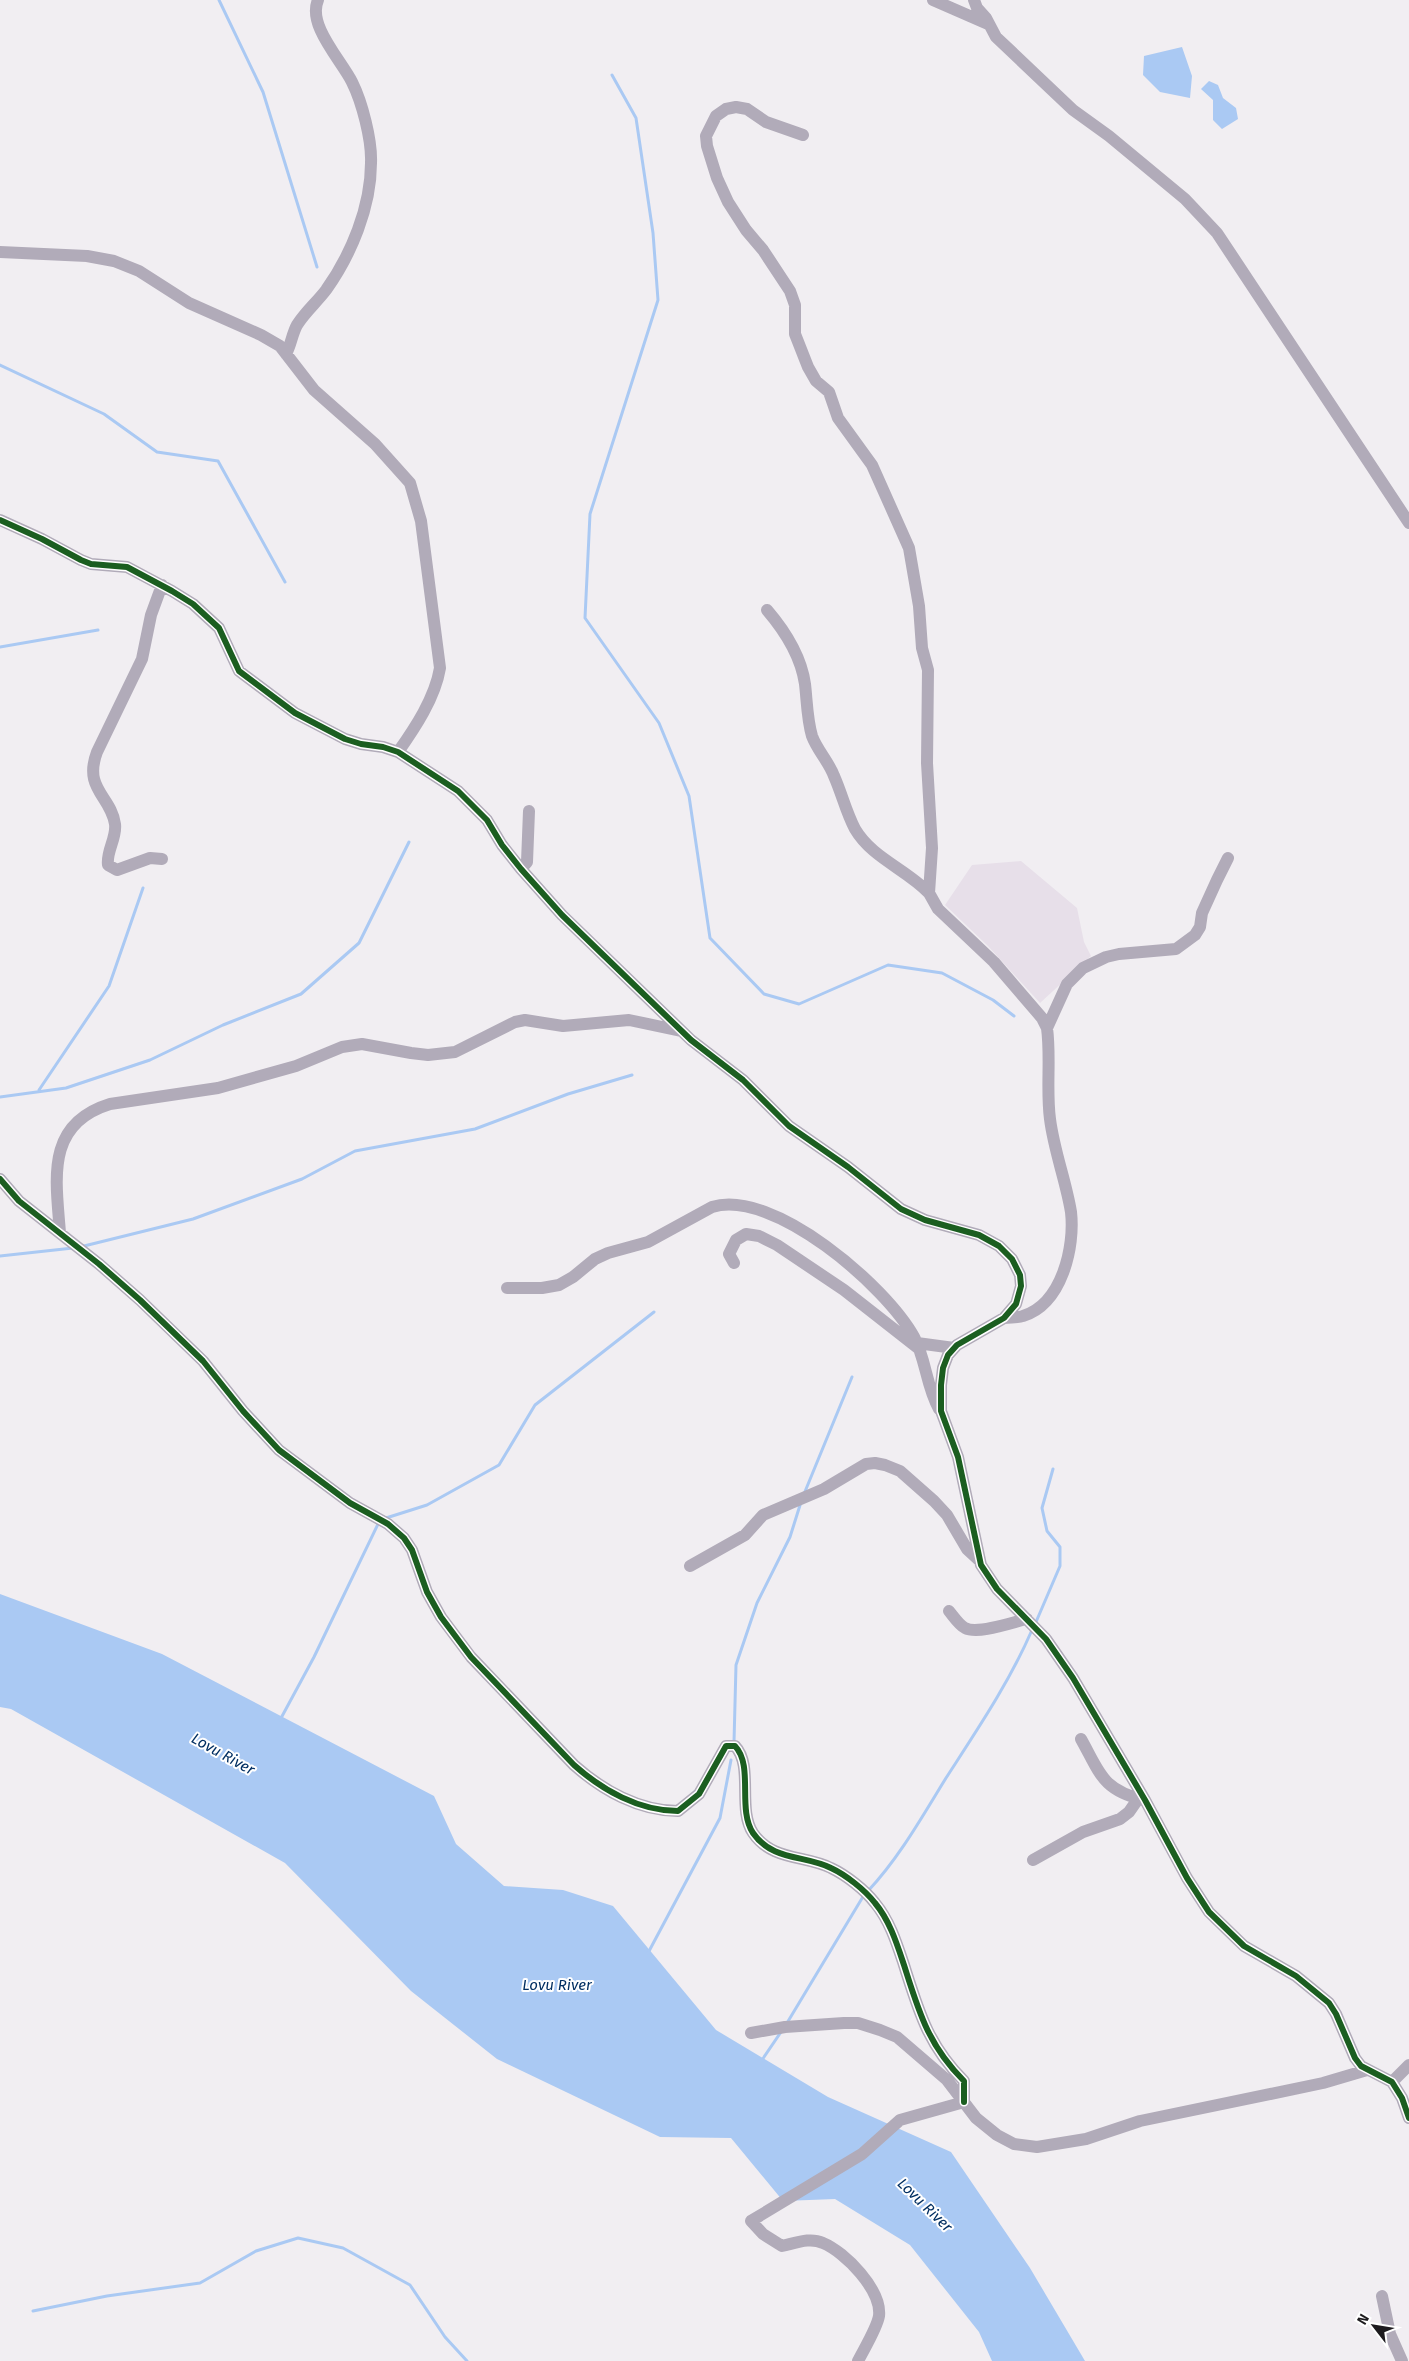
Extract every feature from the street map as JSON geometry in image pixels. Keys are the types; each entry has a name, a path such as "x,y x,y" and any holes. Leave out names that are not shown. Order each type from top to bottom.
{"street":[{"path":"286,354 296,326 324,292 349,253 361,219 372,163 371,149 356,92 321,28 316,15 318,0"},
{"path":"933,0 988,24"},
{"path":"974,0 977,8 996,37 1073,110 1109,136 1185,199 1217,233 1409,523"},
{"path":"803,135 766,122 747,109 736,107 726,109 716,116 706,136 707,146 725,196 746,230 763,250 790,290 796,305 795,334 808,367 816,380 829,392 838,418 876,471 909,548 919,606 922,648 928,670 927,762 932,848 929,893"},
{"path":"0,252 87,256 114,261 139,272 189,303 273,341 286,354 314,390 375,444 410,483 421,522 440,668 438,682 398,752"},
{"path":"0,520 42,539 81,560 91,564 127,567 162,585 205,613 219,628 239,671 295,713 320,728 345,739 361,744 384,746 398,752 458,791 476,807 496,831 502,845 521,869 562,915 681,1031 743,1080 789,1126 848,1167 892,1204 916,1217 979,1235 999,1246 1017,1266 1021,1286 1016,1304 1004,1318 954,1348 943,1368 941,1411"},
{"path":"162,585 151,615 142,659 97,752 93,772 100,796 114,821 115,829 108,865 117,870 150,858 162,858"},
{"path":"767,610 784,631 792,645 804,681 813,737 834,775 856,830 872,850 911,877 929,893 938,909 994,962 1042,1018 1047,1028 1050,1122 1071,1215 1067,1260 1063,1278 1042,1305 1024,1316 1004,1318"},
{"path":"521,869 526,862 529,811"},
{"path":"1047,1028 1067,984 1083,968 1106,957 1119,954 1176,949 1194,935 1199,930 1202,913 1228,858"},
{"path":"60,1233 56,1172 60,1151 74,1124 93,1109 110,1104 218,1088 296,1066 353,1044 428,1055 455,1052 515,1022 525,1020 563,1026 629,1020 681,1031"},
{"path":"0,1179 19,1202 99,1264 140,1300 203,1361 243,1411 279,1450 350,1503 396,1530 412,1550 427,1592 441,1617 470,1657 574,1765 591,1780 609,1792 634,1802 661,1811 678,1811 700,1794 726,1746 735,1746 742,1760 750,1827 761,1843 786,1856 830,1867 866,1893 876,1904 891,1930 930,2038 946,2063 964,2081 964,2102"},
{"path":"507,1288 559,1286 574,1277 595,1259 608,1252 648,1242 712,1206 733,1203 763,1211 820,1242 875,1287 904,1322 918,1346 930,1387 958,1457 980,1561 986,1576 1046,1639 1073,1678 1180,1868 1210,1912 1244,1946 1296,1976 1319,1993 1336,2014 1355,2058 1367,2070 1392,2082 1402,2098 1409,2118"},
{"path":"734,1263 729,1254 736,1240 746,1234 764,1238 844,1290 918,1346 954,1348"},
{"path":"690,1566 745,1535 763,1516 824,1489 866,1464 875,1463 900,1471 934,1501 947,1515 967,1549 980,1561"},
{"path":"949,1611 962,1626 971,1630 983,1630 1027,1619"},
{"path":"1081,1739 1107,1784 1118,1792 1141,1799"},
{"path":"1033,1860 1083,1832 1120,1819 1130,1812 1141,1799"},
{"path":"752,2033 785,2027 844,2023 858,2023 880,2030 897,2037 947,2080 976,2118 997,2136 1014,2144 1036,2147 1086,2139 1140,2122 1323,2083 1367,2070"},
{"path":"1392,2082 1409,2065"},
{"path":"858,2361 879,2316 875,2296 860,2270 824,2243 808,2240 782,2246 764,2234 751,2221 862,2154 900,2120 964,2102"},
{"path":"1382,2296 1390,2334 1402,2361"}],"shaded area":[{"path":"1021,861 1077,908 1084,942 1091,956 1040,1003 988,946 945,905 972,865"}],"water":[{"path":"1182,47 1192,76 1190,98 1160,92 1143,75 1144,56"},
{"path":"1209,81 1218,85 1223,98 1236,108 1238,119 1222,129 1213,120 1213,100 1201,89"},
{"name":"Lovu River","path":"0,1594 162,1654 434,1796 456,1844 504,1886 563,1890 613,1906 716,2030 828,2097 951,2152 1030,2268 1085,2361 992,2361 979,2332 910,2245 835,2199 783,2201 731,2138 660,2137 497,2059 411,1991 285,1863 11,1709 0,1707"}],"waterway":[{"path":"219,0 263,92 317,267"},
{"path":"612,75 636,118 653,233 658,300 590,514 585,618 659,723 689,796 710,938 764,994 799,1004 888,965 942,973 993,1000 1014,1016"},
{"path":"0,365 104,414 157,452 218,461 285,582"},
{"path":"0,647 98,630"},
{"path":"0,1097 66,1088 150,1060 223,1025 301,994 359,943 409,842"},
{"path":"39,1090 109,986 143,888"},
{"path":"84,1246 193,1219 302,1179 355,1151 475,1129 568,1094 632,1075"},
{"path":"0,1256 73,1248"},
{"path":"386,1518 427,1505 499,1465 535,1405 654,1312"},
{"path":"804,1494 852,1377"},
{"path":"1036,1622 1060,1566 1060,1547 1047,1531 1042,1508 1053,1469"},
{"path":"734,1742 736,1665 757,1603 790,1537 801,1502"},
{"path":"280,1720 314,1657 379,1522"},
{"path":"868,1891 910,1837 1003,1687 1032,1630"},
{"path":"648,1953 720,1818 731,1760"},
{"path":"787,2023 864,1895"},
{"path":"762,2060 781,2032"},
{"path":"33,2311 107,2296 200,2283 256,2251 298,2238 343,2248 410,2285 445,2337 467,2361"}],"cycle path":[{"path":"0,520 42,539 81,560 91,564 127,567 172,591 193,604 219,628 239,671 295,713 345,739 398,752 458,791 487,820 502,845 562,915 691,1040 743,1080 789,1126 848,1167 901,1209 925,1220 979,1235 999,1246 1012,1259 1020,1275 1021,1286 1016,1304 1004,1318 957,1345 948,1355 943,1368 941,1385 941,1411 958,1457 981,1565 997,1589 1046,1639 1073,1678 1145,1800 1187,1878 1209,1912 1244,1946 1296,1976 1329,2003 1336,2014 1355,2058 1361,2066 1392,2082 1402,2098 1409,2118"},
{"path":"0,1179 19,1201 99,1264 140,1300 203,1361 243,1411 279,1450 350,1503 388,1524 404,1538 412,1550 427,1592 441,1617 471,1657 574,1765 585,1774 609,1791 635,1803 663,1810 678,1811 699,1794 726,1746 735,1746 741,1754 744,1765 746,1812 748,1823 753,1833 761,1842 779,1853 821,1864 837,1871 861,1888 880,1910 896,1941 926,2027 942,2054 964,2081 964,2102"}]}
